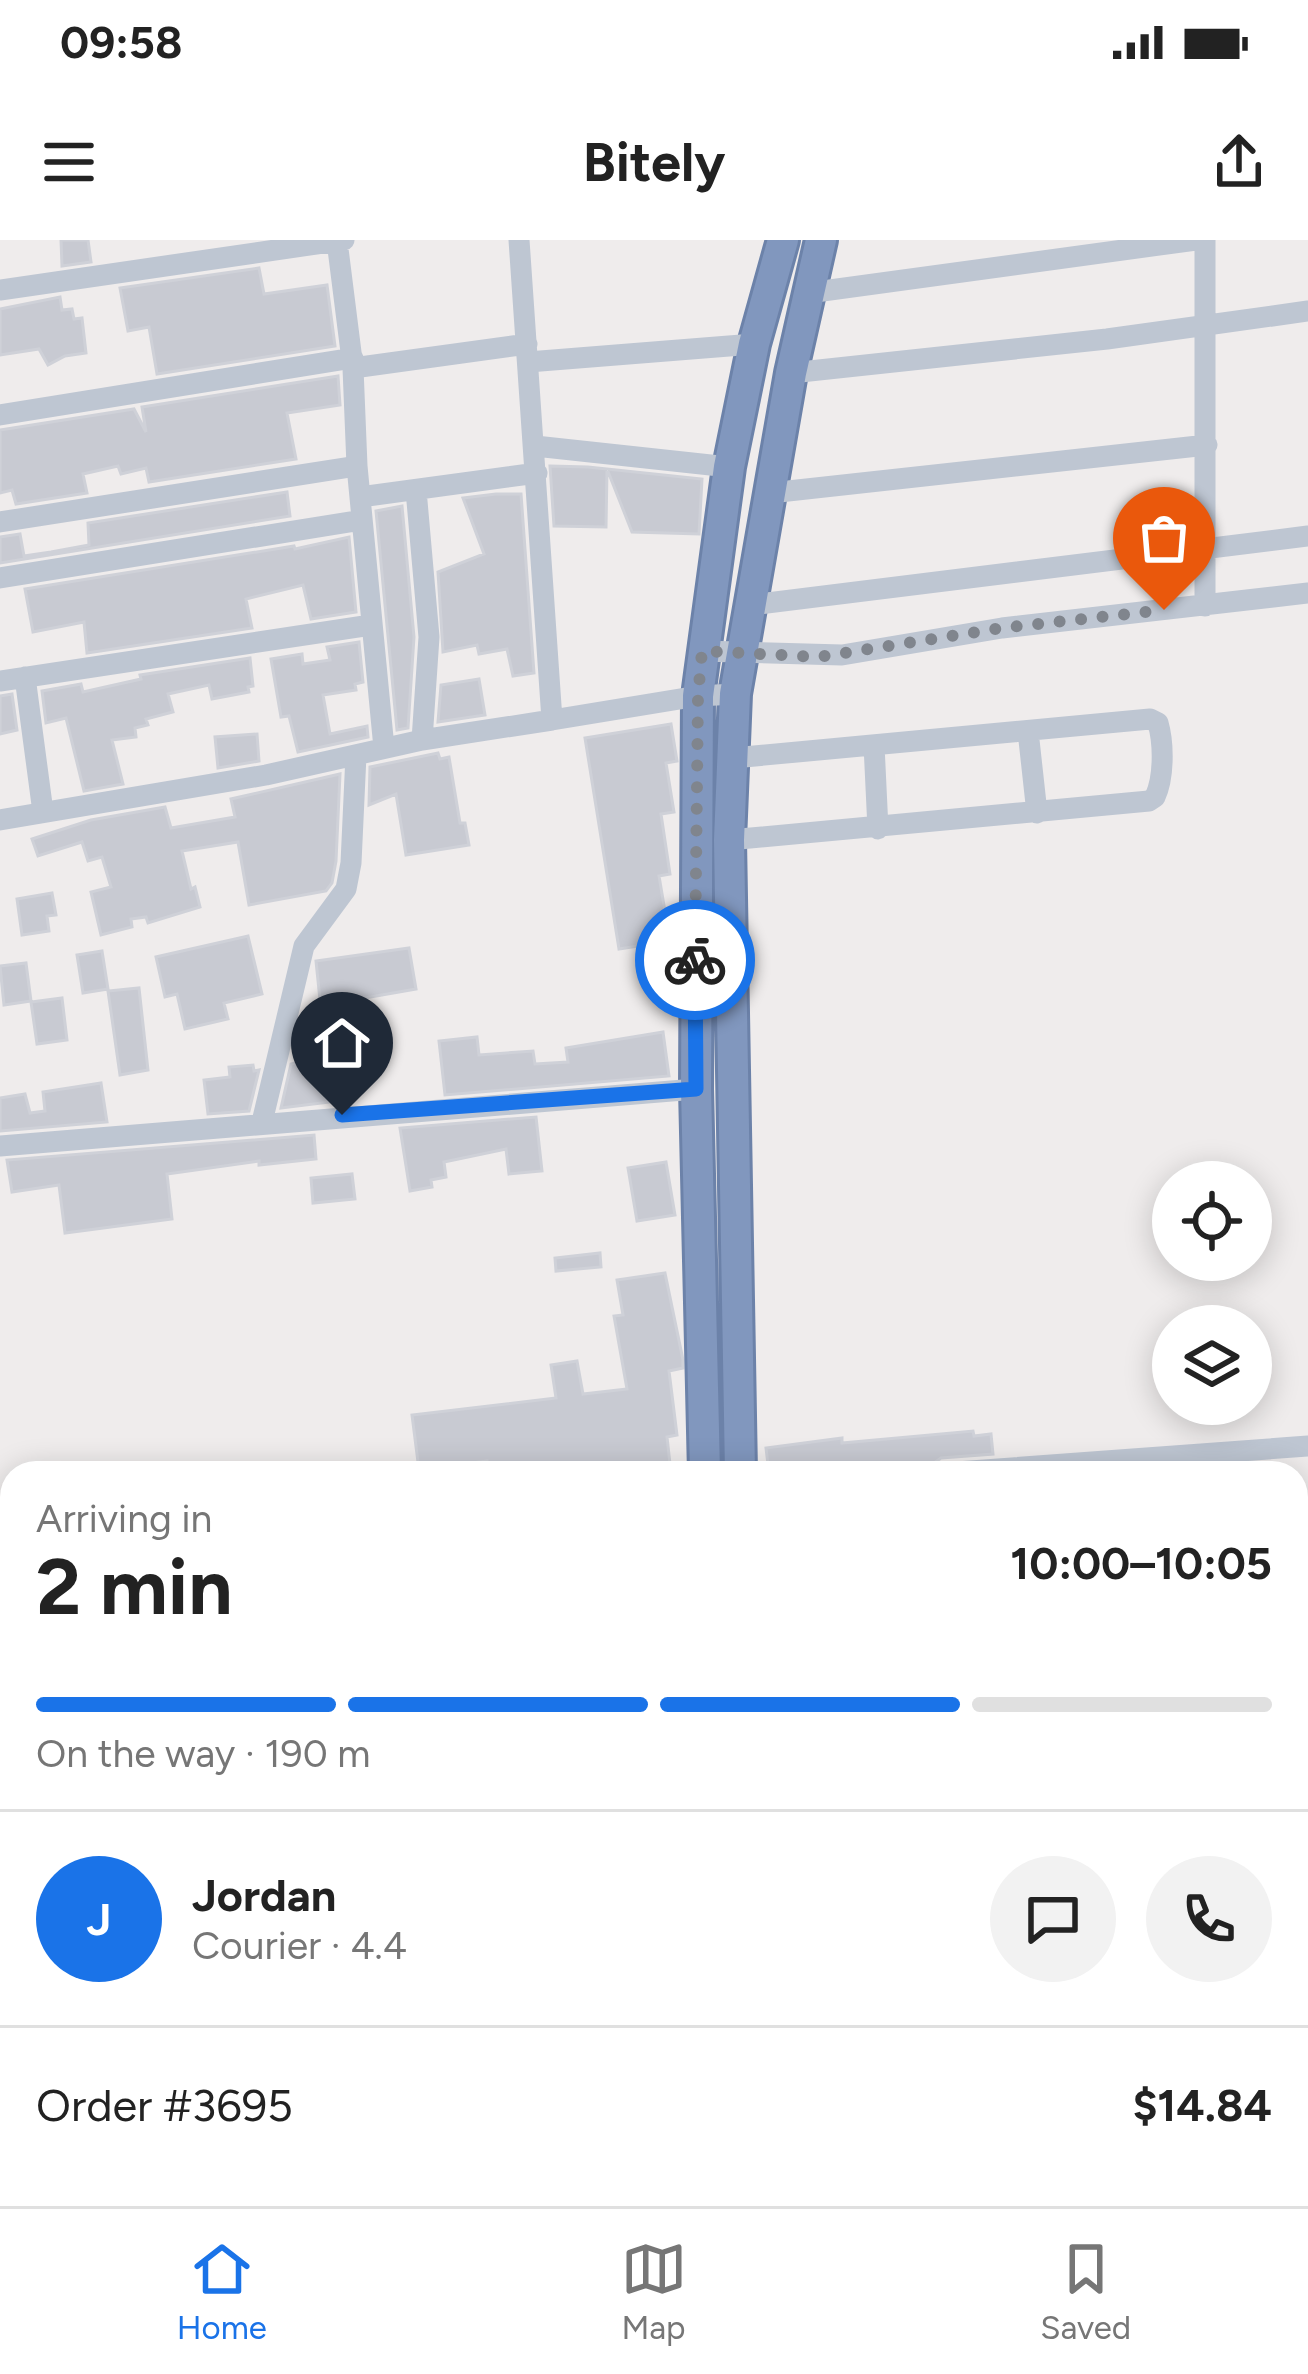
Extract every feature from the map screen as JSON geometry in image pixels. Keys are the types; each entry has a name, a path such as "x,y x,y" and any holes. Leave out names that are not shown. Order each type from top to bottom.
{"highway":[{"path":"705,1461 696,1089 698,696 729,467 754,344 783,240"},
{"path":"740,1461 729,840 735,694 790,373 821,240"}],"street":[{"path":"0,290 340,240 384,748"},
{"path":"518,240 552,720"},
{"path":"808,293 1196,240"},
{"path":"1205,240 1205,606"},
{"path":"790,373 1308,310"},
{"path":"0,415 353,363 754,344"},
{"path":"770,493 1208,445"},
{"path":"535,446 729,467"},
{"path":"0,522 357,466"},
{"path":"0,578 361,509 416,490 537,473"},
{"path":"416,490 429,637 422,740"},
{"path":"751,605 1308,536"},
{"path":"702,651 842,655 1002,628 1308,593"},
{"path":"0,681 371,625"},
{"path":"25,677 43,812"},
{"path":"0,820 422,740 735,694"},
{"path":"729,840 1140,803 1155,797 1160,785 1161,728 1150,719 733,758"},
{"path":"1028,731 1037,813"},
{"path":"874,745 878,829"},
{"path":"262,1122 304,946 346,889 356,755"},
{"path":"0,1146 696,1089"},
{"path":"1105,1461 1308,1446"}],"building":[{"path":"61,240 88,240 91,262 62,266"},
{"path":"259,268 264,294 327,285 335,346 157,374 149,327 128,331 120,288"},
{"path":"60,297 62,310 72,309 74,319 82,318 86,353 48,365 39,349 0,355 0,309"},
{"path":"338,376 340,405 287,413 296,459 149,482 146,468 121,474 118,466 83,474 87,493 16,504 12,490 0,493 0,430 134,409 146,432 142,407"},
{"path":"550,466 607,469 606,527 554,526"},
{"path":"607,469 702,479 699,534 632,532"},
{"path":"287,492 290,516 0,563 0,537 20,534 24,556 51,552 89,545 88,523"},
{"path":"521,494 534,673 513,676 507,649 479,654 477,645 443,652 438,572 484,554 463,498"},
{"path":"402,506 414,637 408,728 397,730 376,511"},
{"path":"349,537 356,612 311,619 303,585 246,599 252,628 87,653 84,622 33,632 25,589"},
{"path":"359,642 363,682 355,684 356,690 323,695 330,734 367,726 368,737 298,752 289,716 281,717 271,659 302,654 303,664 330,660 327,647"},
{"path":"250,658 253,686 248,687 249,692 212,699 209,685 168,694 173,712 146,719 148,725 135,728 136,737 112,740 123,784 84,791 66,718 46,723 42,691 81,684 83,692 141,679 140,675"},
{"path":"479,679 485,715 438,722 441,685"},
{"path":"12,694 17,730 0,734 0,696"},
{"path":"671,724 677,761 666,763 674,812 661,814 670,874 659,876 670,941 619,949 585,738"},
{"path":"257,734 259,761 218,768 215,737"},
{"path":"438,753 440,759 449,757 460,823 465,823 469,845 406,855 396,794 369,805 370,767"},
{"path":"340,774 336,861 326,891 249,905 238,842 182,851 200,907 148,923 146,917 131,919 132,927 101,935 91,892 111,887 102,857 88,861 82,842 38,856 32,839 91,820 165,807 171,828 235,817 231,799"},
{"path":"52,893 56,915 47,916 49,931 22,935 17,899"},
{"path":"248,936 262,994 224,1003 228,1019 185,1029 177,994 165,997 156,957"},
{"path":"409,948 416,989 359,999 363,1045 344,1046 354,1099 281,1108 291,1064 331,1055 327,999 320,1000 316,961"},
{"path":"102,951 108,989 83,993 77,955"},
{"path":"26,963 31,1001 4,1005 0,966"},
{"path":"139,988 148,1070 120,1075 108,991"},
{"path":"62,998 67,1040 37,1044 31,1002"},
{"path":"663,1032 669,1076 445,1095 439,1041 477,1037 479,1055 533,1051 535,1064 568,1062 566,1048"},
{"path":"253,1065 254,1071 259,1070 249,1111 208,1114 204,1080 230,1077 229,1067"},
{"path":"101,1083 107,1122 0,1131 0,1098 25,1094 30,1113 45,1111 43,1092"},
{"path":"536,1117 542,1171 509,1174 506,1149 444,1162 446,1177 431,1180 432,1187 410,1191 400,1128"},
{"path":"314,1135 316,1159 259,1165 259,1161 167,1174 172,1219 65,1233 59,1185 12,1192 7,1160"},
{"path":"666,1162 675,1215 637,1221 628,1168"},
{"path":"352,1174 355,1199 313,1203 311,1178"},
{"path":"600,1253 601,1267 556,1271 555,1258"},
{"path":"665,1273 683,1360 683,1368 669,1371 677,1435 667,1437 670,1461 418,1461 412,1415 556,1398 551,1365 577,1361 583,1394 627,1389 614,1316 623,1315 617,1280"},
{"path":"973,1431 974,1436 991,1434 993,1454 937,1461 768,1461 766,1448 842,1438 842,1443"}],"way so far":[{"path":"695,960 702,651 842,655 1002,628 1164,610"}],"route":[{"path":"342,1115 696,1089 695,960"}]}
